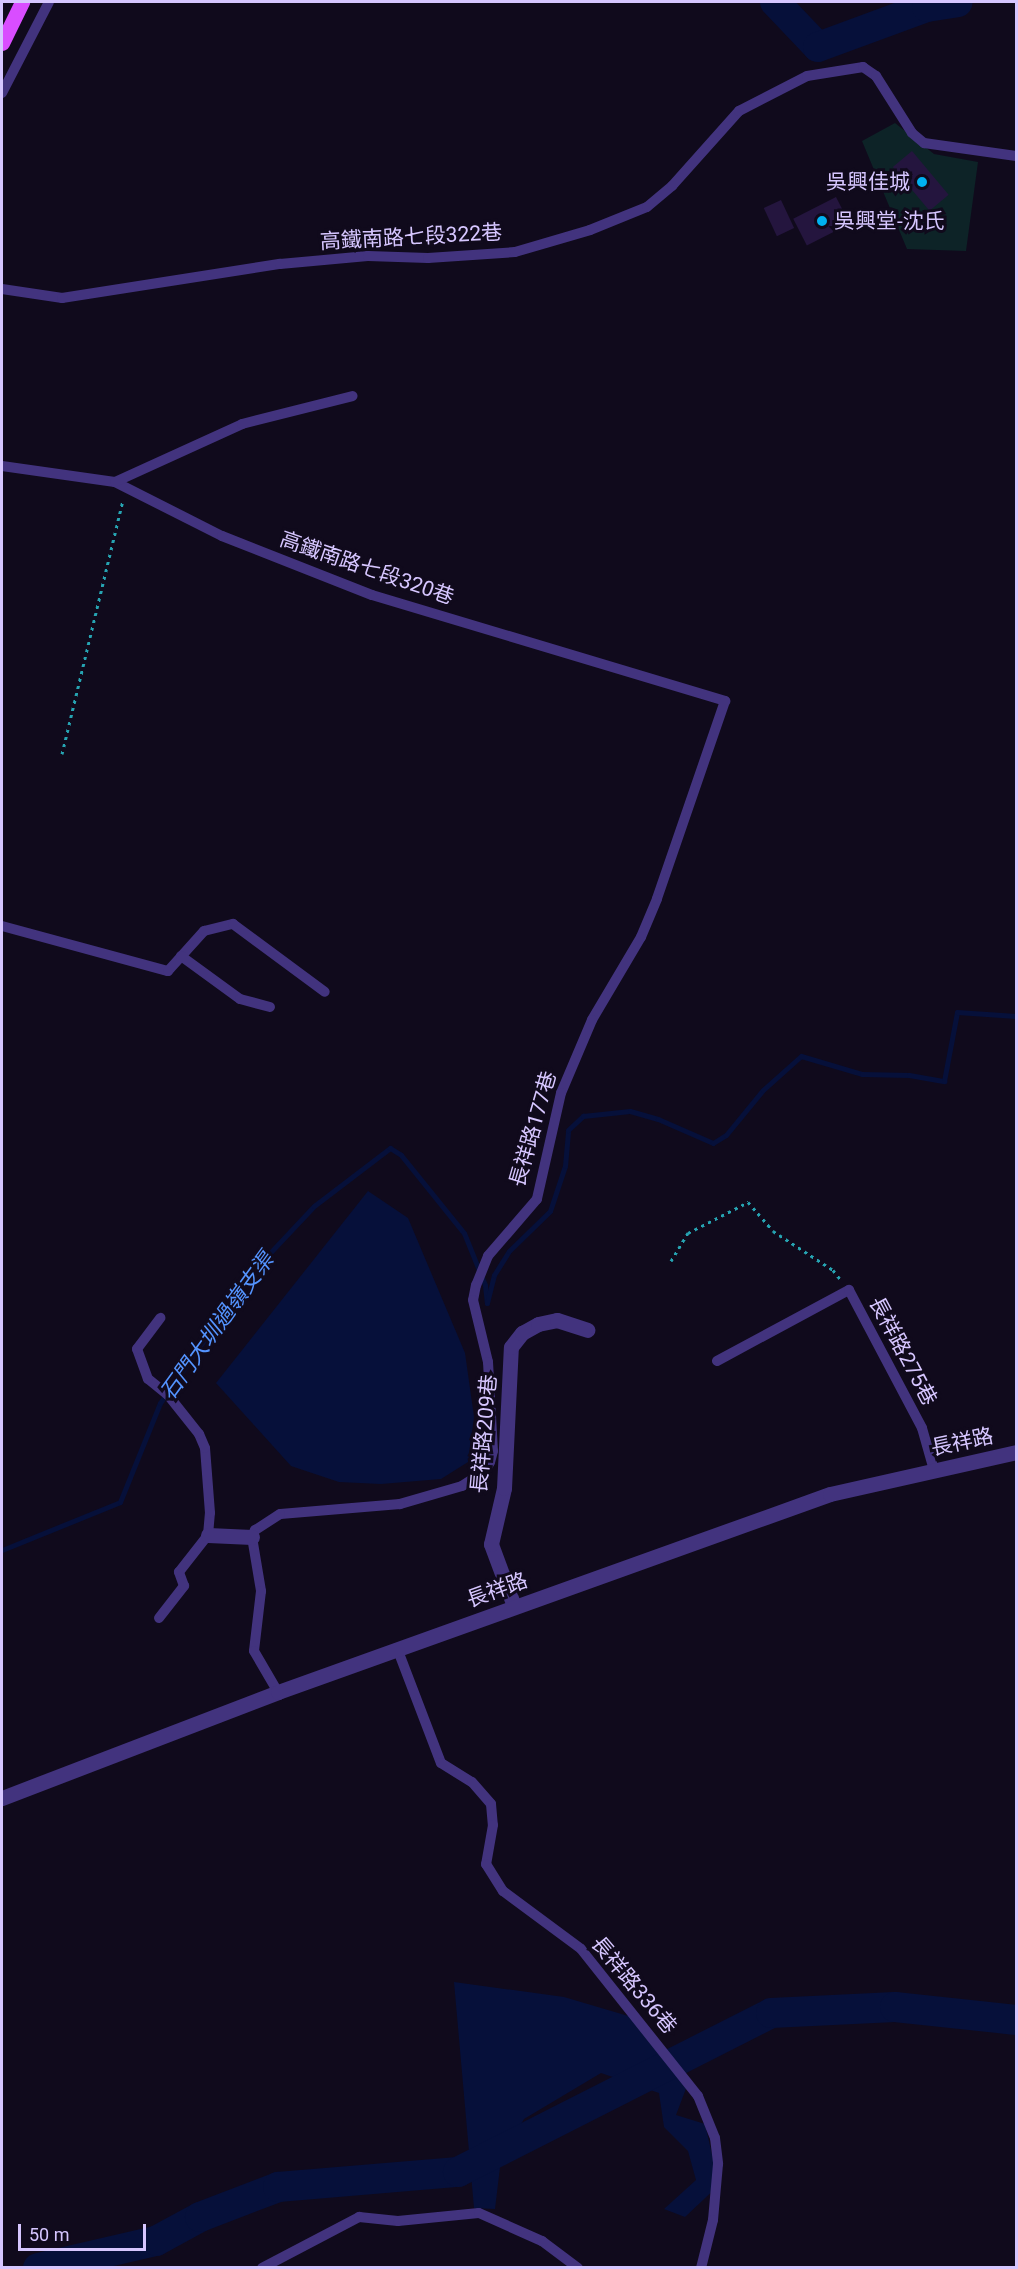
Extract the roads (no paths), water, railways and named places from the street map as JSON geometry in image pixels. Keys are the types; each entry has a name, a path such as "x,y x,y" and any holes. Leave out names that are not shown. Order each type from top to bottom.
{"main road":[{"path":"2,43 22,2"}],"street":[{"name":"長祥路209巷","path":"514,1606 491,1544 504,1488 511,1347 522,1333 538,1324 556,1320 587,1330"},
{"name":"長祥路","path":"2,1798 397,1648 830,1494 1017,1452"},
{"path":"208,1534 252,1537"}],"lane":[{"path":"2,93 49,2"},
{"name":"高鐵南路七段322巷","path":"2,289 62,298 280,264 368,256 428,258 515,252 590,230 647,207 672,186 739,111 807,76 863,67 876,76 912,133 924,143 1017,156"},
{"path":"115,482 242,424 353,396"},
{"name":"高鐵南路七段320巷","path":"2,466 115,482 222,536 372,595 724,701"},
{"name":"長祥路177巷","path":"252,1537 260,1526 280,1514 400,1504 462,1486 485,1471 493,1451 493,1432 488,1362 473,1300 476,1285 488,1256 537,1198 561,1093 592,1020 641,937 657,899 724,701"},
{"path":"2,926 168,971 204,931 233,924 325,993"},
{"path":"181,956 240,999 270,1007"},
{"name":"長祥路275巷","path":"717,1361 849,1290 922,1428 934,1470"},
{"path":"159,1618 184,1586 179,1572 208,1534 205,1448 199,1434 175,1403 148,1379 137,1348 160,1318"},
{"path":"252,1537 261,1591 254,1651 278,1692"},
{"name":"長祥路336巷","path":"397,1648 441,1763 472,1782 491,1804 493,1825 486,1864 503,1891 581,1949 698,2096 715,2138 718,2164 713,2220 701,2268"},
{"path":"262,2268 359,2217 398,2221 479,2213 543,2241 578,2268"}],"waterway":[{"path":"775,2 818,47 927,7 958,2"},
{"name":"石門大圳過嶺支渠","path":"2,1550 120,1502 160,1403 250,1274 314,1206 390,1148 401,1155 464,1233 485,1285 487,1303 494,1275 509,1251 550,1211 565,1166 568,1130 583,1116 630,1111 658,1119 713,1143 726,1135 763,1090 801,1056 862,1074 909,1075 944,1081 957,1012 1016,1016"},
{"path":"38,2268 156,2241 200,2217 278,2187 458,2172 771,2013 895,2007 1016,2020"}],"place":[{"name":"吳興佳城","path":"922,182"},
{"name":"吳興堂-沈氏","path":"822,221"}]}
